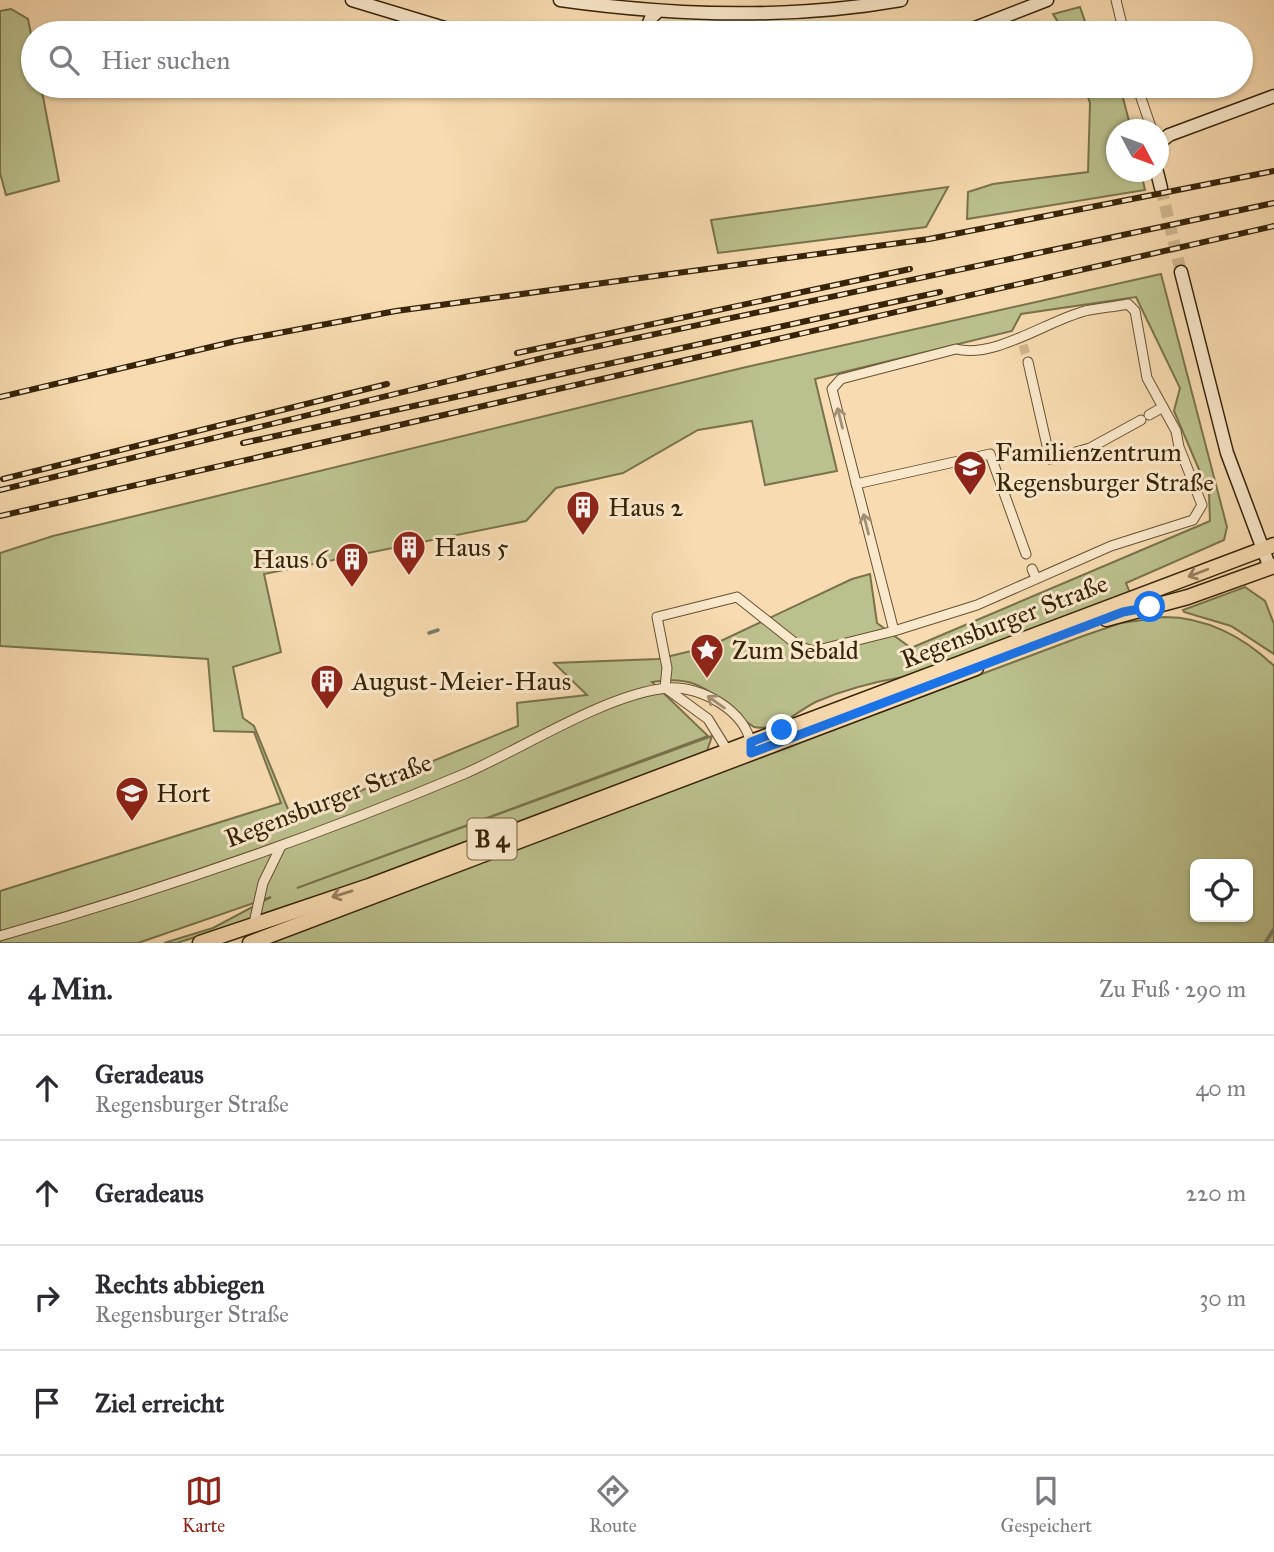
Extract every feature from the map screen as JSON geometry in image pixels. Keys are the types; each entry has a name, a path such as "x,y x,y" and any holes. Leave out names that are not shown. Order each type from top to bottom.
{"main road":[{"path":"352,0 421,21"},
{"path":"560,0 658,11 758,15 901,0"},
{"path":"993,21 1047,0"},
{"path":"649,21 658,11"},
{"path":"1169,137 1185,128 1274,96"},
{"path":"1160,182 1161,188"},
{"path":"1181,272 1227,453 1268,547 1273,571"},
{"name":"Regensburger Straße","path":"751,748 1268,547"},
{"name":"Regensburger Straße","path":"200,943 369,886 1123,612 1196,595 1273,571"},
{"name":"B 4","path":"248,943 731,755"},
{"path":"248,943 254,923"}],"street":[{"path":"1116,0 1121,21"},
{"path":"1141,98 1148,119"},
{"path":"731,755 713,726 698,710 665,688 667,668 657,617 737,597 800,647 814,650 894,631 977,605 1111,546 1193,520 1202,505 1179,447 1176,431 1147,378 1135,311 1128,304 1084,311 1022,342 966,351 956,349 841,379 832,389 894,631"},
{"path":"1028,362 1051,459 1090,448 1163,407"},
{"path":"856,484 990,454 1026,554"},
{"path":"1032,569 1036,578"},
{"name":"Regensburger Straße","path":"0,936 100,908 281,846 465,774 635,694 665,688 683,688 716,700 741,725 751,748"},
{"path":"254,923 263,883 281,846"}],"green space":[{"path":"1080,7 1085,21 1057,21 1053,14"},
{"path":"11,9 28,19 21,21 21,98 43,98 59,181 6,195 0,173 0,11"},
{"path":"1088,98 1123,98 1128,119 1106,119 1106,182 1143,182 1145,190 967,219 968,192 993,184 1088,172"},
{"path":"948,187 926,227 718,253 711,220"},
{"path":"1161,274 1227,527 1224,540 1126,583 1130,593 903,677 860,686 829,697 772,726 754,727 698,685 671,680 652,682 708,736 297,888 712,736 707,751 339,890 177,943 164,943 213,928 271,897 138,943 0,943 0,891 281,803 254,732 214,731 208,659 0,646 0,553 53,536 742,368","holes":["1136,297 1180,388 1174,411 1209,493 1210,521 911,648 877,623 870,574 852,579 708,647 658,659 554,663 587,695 517,703 518,726 292,819 254,726 243,718 233,667 281,652 264,574 526,521 556,488 623,473 698,430 752,421 765,485 837,471 815,379 1012,331 1021,314"]},
{"path":"1245,587 1265,601 1274,624 1274,654 1231,626 1183,610"},
{"path":"1164,617 1180,618 1224,631 1250,646 1274,666 1274,943 263,943 1121,623"}],"waterway":[{"path":"429,633 438,630"},
{"path":"1265,943 1274,929"}],"tunnel":[{"path":"1161,188 1181,272"},
{"path":"1023,345 1028,362"}],"railway":[{"path":"0,397 236,341 396,311 929,239 1274,171"},
{"path":"0,490 547,357 1274,203"},
{"path":"0,516 1274,226"},
{"path":"517,353 910,269"},
{"path":"243,443 940,292"},
{"path":"3,479 387,384"}],"place":[{"name":"Familienzentrum Regensburger Straße","path":"970,497"},
{"name":"Haus 2","path":"583,537"},
{"name":"Haus 5","path":"409,577"},
{"name":"Haus 6","path":"352,589"},
{"name":"Zum Sebald","path":"707,680"},
{"name":"August-Meier-Haus","path":"327,711"},
{"name":"Hort","path":"132,823"}],"route":[{"path":"782,730 751,742 751,753 1123,612 1150,607"}]}
